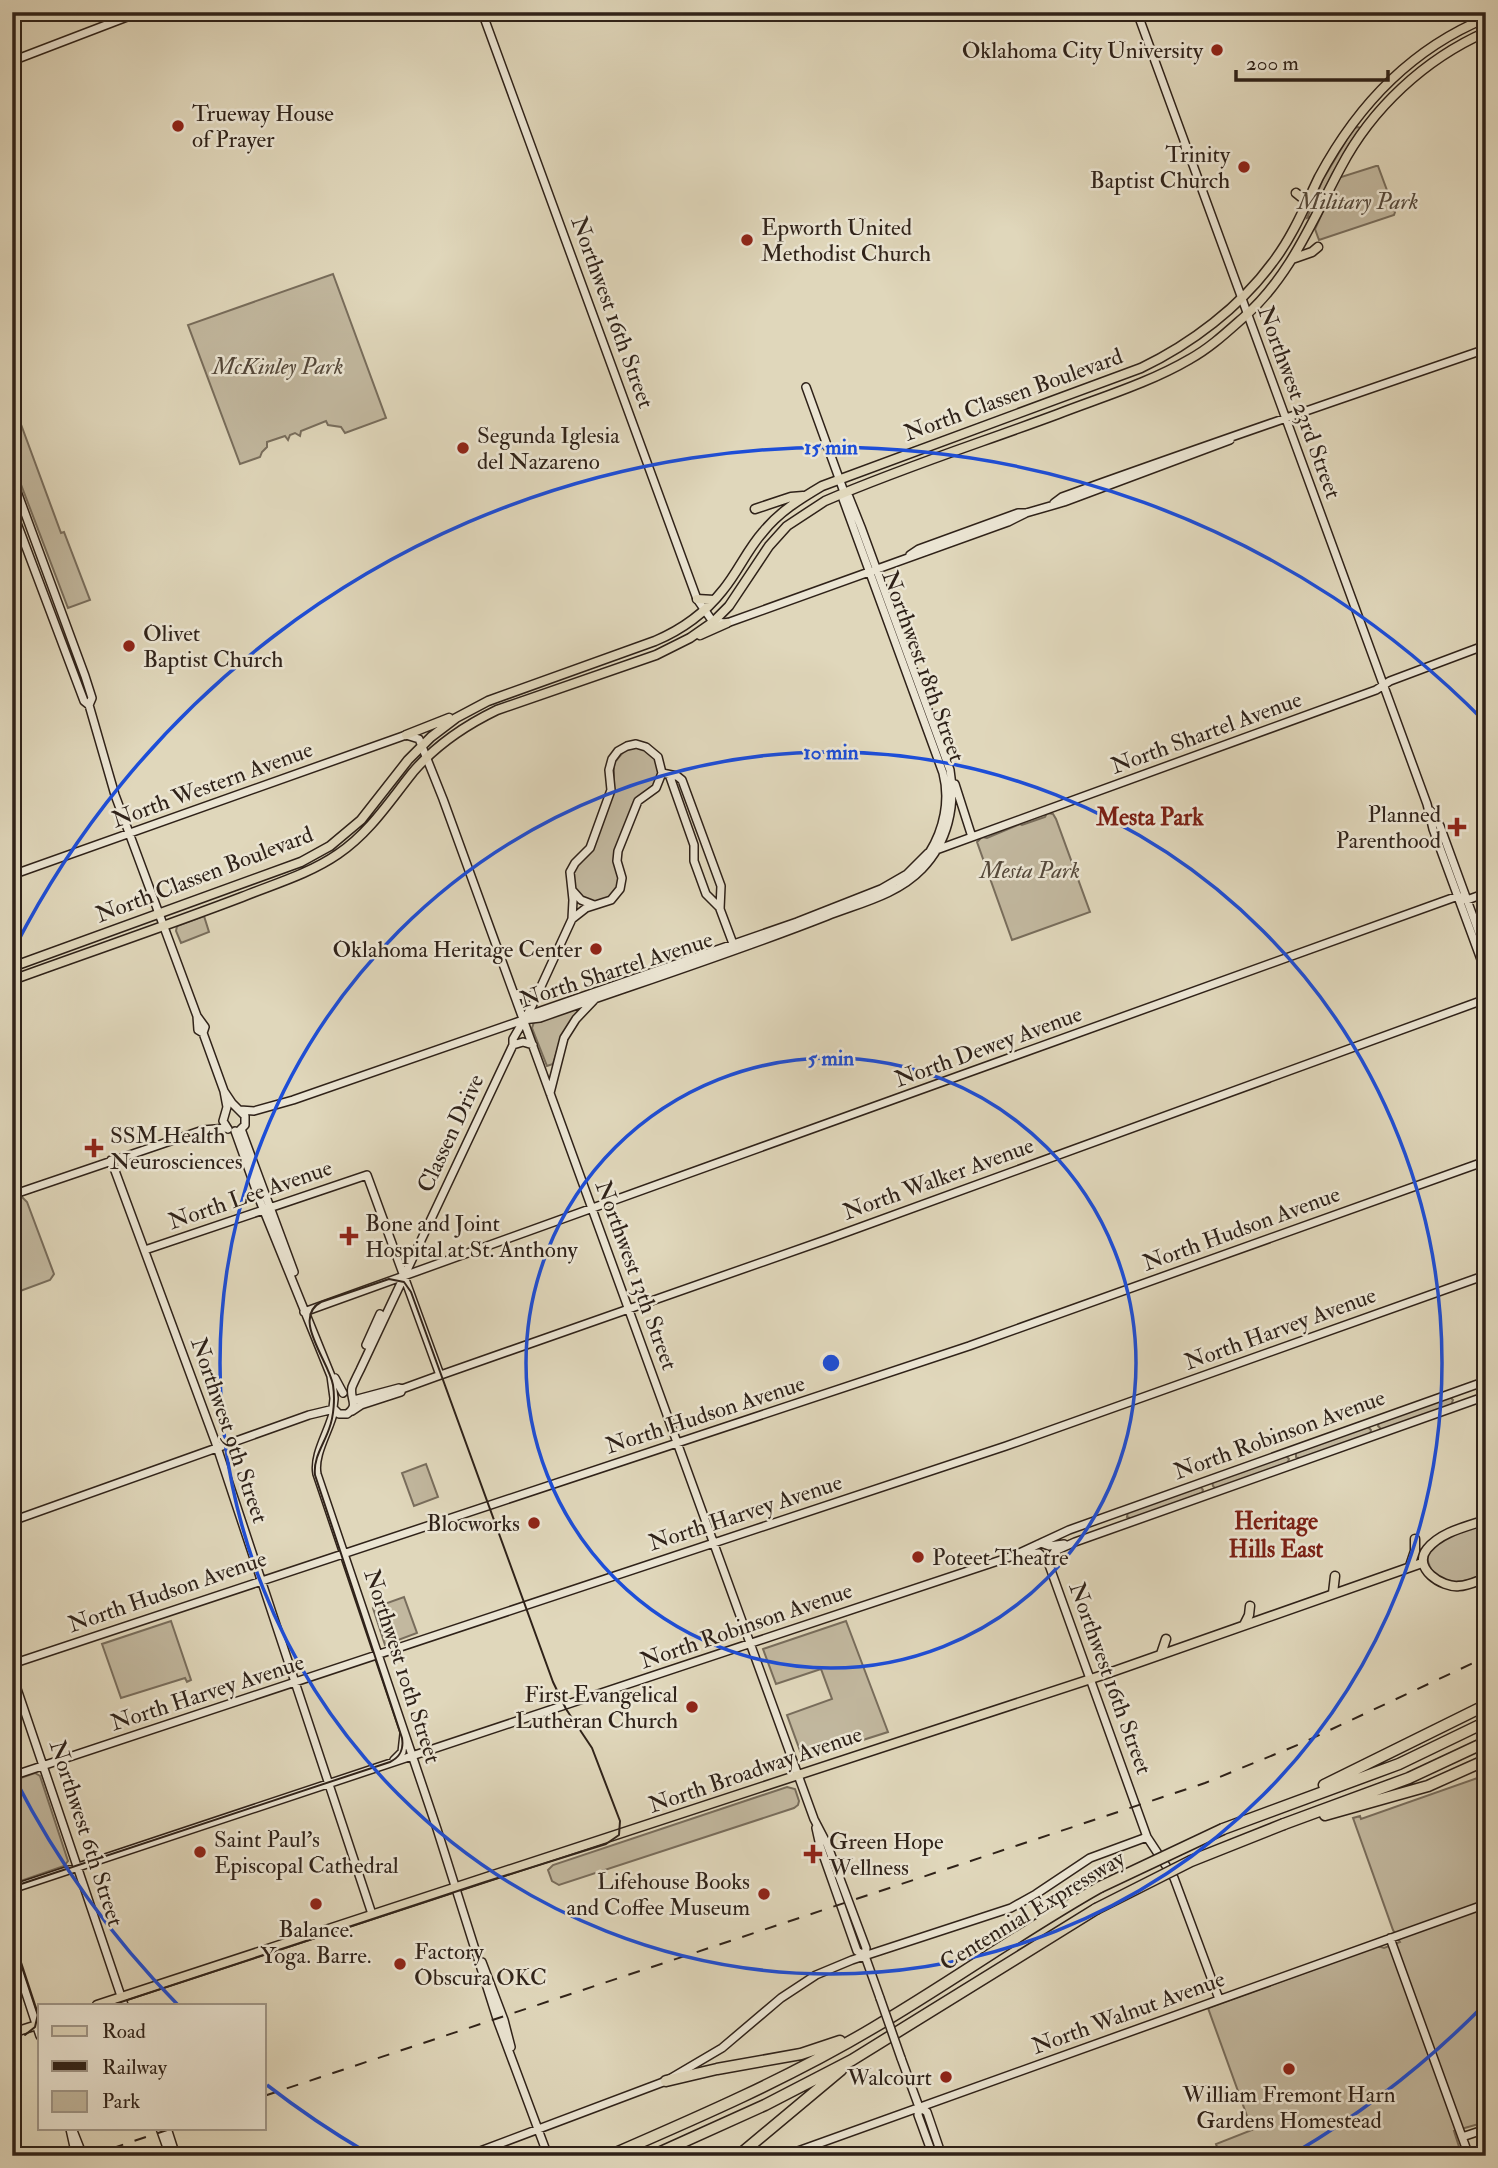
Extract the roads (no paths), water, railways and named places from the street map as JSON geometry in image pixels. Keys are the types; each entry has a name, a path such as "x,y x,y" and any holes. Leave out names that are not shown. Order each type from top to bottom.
{"highway":[{"path":"1290,1803 1486,1705"},
{"name":"Centennial Expressway","path":"609,2156 750,2094 874,2028 1055,1912 1100,1887 1193,1842 1290,1803 1399,1764 1486,1722"},
{"name":"Centennial Expressway","path":"652,2156 756,2110 852,2060 1096,1909 1191,1861 1409,1778 1486,1742"},
{"path":"1284,1824 1404,1793 1448,1778 1486,1760"},
{"path":"666,2081 810,2052 874,2028"},
{"path":"738,2156 852,2060"}],"main road":[{"name":"North Classen Boulevard","path":"12,967 301,862 330,846 369,812 408,760 456,718 488,701 664,637 681,628 704,611 723,591 763,531 806,495 839,479 1142,368 1194,337 1241,298 1274,261 1338,145 1360,113 1389,81 1429,47 1486,18"},
{"name":"North Classen Boulevard","path":"12,980 296,876 329,860 358,839 374,823 412,773 428,757 472,722 526,699 656,655 690,638 713,622 736,597 769,546 787,526 816,505 844,492 1152,378 1200,353 1248,314 1292,259 1342,165 1383,108 1435,61 1486,32"},
{"path":"1296,193 1303,198 1311,195"},
{"path":"1292,259 1318,247"},
{"path":"755,509 806,495"},
{"path":"697,599 714,600"},
{"path":"690,638 727,623"},
{"path":"522,688 526,699"},
{"path":"406,735 456,718"},
{"path":"1486,1520 1441,1536 1425,1551 1422,1563 1430,1576 1447,1585 1460,1586 1486,1578"},
{"path":"1410,1566 1415,1551 1415,1539"},
{"name":"North Broadway Avenue","path":"103,2004 122,2001 456,1886 1091,1679 1422,1563"},
{"path":"1333,1593 1335,1576"},
{"path":"1244,1625 1251,1606"},
{"path":"1161,1654 1166,1639"},
{"path":"12,2034 38,2025"}],"street":[{"path":"12,61 140,12"},
{"name":"Northwest 16th Street","path":"482,12 697,599 713,622"},
{"name":"Northwest 23rd Street","path":"1137,12 1427,804 1486,973"},
{"path":"713,622 727,623 908,557 919,549 1018,513 1026,513 1054,503 1062,497 1109,480 1486,349"},
{"name":"Northwest 18th Street","path":"806,387 844,492 843,499 861,538 945,778 944,816 932,852"},
{"path":"12,478 85,676 92,698 89,705 129,834 197,1016 205,1027 203,1033 225,1091 245,1116 241,1128 267,1208 331,1376 334,1410 331,1426 318,1459"},
{"path":"12,510 83,701 89,705"},
{"name":"Northwest 18th Street","path":"872,570 950,770 952,803 948,825 932,852"},
{"name":"North Shartel Avenue","path":"525,1018 532,1020 884,895 913,877 932,852 1376,690 1422,668 1486,645"},
{"path":"406,735 416,737 423,745"},
{"name":"North Western Avenue","path":"12,875 406,735"},
{"name":"Northwest 13th Street","path":"423,745 525,1018 798,1774 814,1819 820,1846 846,1906 858,1951 865,1956 919,2107"},
{"name":"Classen Drive","path":"353,1399 353,1385 513,1045 513,1039 572,919 570,872 590,848 611,790 610,766 616,753 627,746 643,745 658,757 666,775"},
{"path":"950,770 972,837"},
{"path":"666,775 677,776 682,780 721,886 720,909 734,947"},
{"path":"666,775 695,852 694,861 706,894 720,909"},
{"path":"572,919 584,909 608,901 620,889 622,878 617,861 618,851 638,801 656,788 666,775"},
{"name":"Northwest 23rd Street","path":"1427,804 1440,826 1486,952"},
{"path":"695,852 706,848"},
{"path":"572,889 581,900 595,905"},
{"path":"1458,896 1467,900 1486,892"},
{"name":"North Dewey Avenue","path":"307,1311 1458,896"},
{"name":"North Shartel Avenue","path":"225,1115 239,1110 254,1111 293,1100 601,990 734,947"},
{"path":"550,1093 564,1038 601,990"},
{"path":"514,993 527,997 537,994 543,1006 550,1008"},
{"name":"North Walker Avenue","path":"353,1399 402,1389 918,1207 1486,999"},
{"path":"500,1028 509,1034 513,1045 523,1042 533,1045"},
{"path":"225,1091 227,1128"},
{"name":"North Shartel Avenue","path":"241,1128 256,1116 293,1100"},
{"path":"203,1130 225,1115"},
{"path":"12,1195 203,1130 241,1128"},
{"name":"Northwest 9th Street","path":"111,1160 217,1448 372,1914"},
{"name":"North Hudson Avenue","path":"12,1664 980,1342 1486,1161"},
{"name":"North Lee Avenue","path":"145,1250 367,1175 405,1276"},
{"name":"North Harvey Avenue","path":"12,1776 1006,1446 1486,1275"},
{"path":"405,1276 440,1375"},
{"name":"Classen Drive","path":"343,1393 391,1292 405,1276"},
{"path":"307,1311 343,1393 353,1399 350,1413 337,1423 318,1459"},
{"name":"North Robinson Avenue","path":"12,1889 1013,1556 1069,1530 1486,1381"},
{"name":"North Walker Avenue","path":"350,1413 363,1404 401,1392 402,1389"},
{"path":"309,1415 343,1393"},
{"name":"North Robinson Avenue","path":"1075,1542 1486,1396"},
{"path":"12,1521 309,1415 334,1410 341,1415 350,1413"},
{"name":"Northwest 10th Street","path":"318,1459 317,1474 413,1756 497,2018 548,2156"},
{"path":"1041,1543 1051,1546 1075,1542"},
{"path":"1013,1556 1039,1553 1048,1562 1055,1551 1075,1542"},
{"name":"Northwest 16th Street","path":"1048,1562 1147,1837 1174,1878 1219,1999"},
{"name":"Northwest 6th Street","path":"12,1674 45,1765 122,2001"},
{"path":"390,1764 402,1752 404,1730"},
{"path":"467,2156 666,2081 722,2048 781,1998 816,1975 1011,1908 1090,1858 1147,1837"},
{"name":"North Walnut Avenue","path":"784,2156 1486,1904"},
{"path":"1390,1938 1469,2156"},
{"path":"12,1951 38,2025"},
{"path":"933,2156 918,2115 919,2107 927,2112 942,2156"},
{"path":"1462,2137 1486,2129"},
{"path":"71,2130 76,2156"},
{"path":"72,2130 83,2156"},
{"path":"161,2130 170,2156"},
{"path":"168,2130 176,2156"}],"tram line":[{"path":"12,1887 390,1762 401,1753 402,1738 315,1475 317,1457 332,1418 334,1396 330,1375 314,1340 310,1318 313,1309 321,1302 389,1279 404,1282 411,1292 553,1682 566,1709 592,1748 620,1821 619,1835 606,1844 115,2004"},
{"path":"12,1935 38,2014 35,2027 25,2035"}],"railway":[{"path":"266,2095 1205,1783 1300,1744 1486,1657"},
{"path":"89,2156 167,2130"}],"place":[{"name":"Oklahoma City University","path":"1217,50"},
{"name":"Trueway House of Prayer","path":"178,126"},
{"name":"Trinity Baptist Church","path":"1244,167"},
{"name":"Epworth United Methodist Church","path":"747,240"},
{"name":"Segunda Iglesia del Nazareno","path":"463,448"},
{"name":"Olivet Baptist Church","path":"129,646"},
{"name":"Planned Parenthood","path":"1457,827"},
{"name":"Oklahoma Heritage Center","path":"596,949"},
{"name":"SSM Health Neurosciences","path":"94,1148"},
{"name":"Bone and Joint Hospital at St. Anthony","path":"349,1236"},
{"name":"Blocworks","path":"534,1523"},
{"name":"Poteet Theatre","path":"918,1557"},
{"name":"First Evangelical Lutheran Church","path":"692,1707"},
{"name":"Saint Paul's Episcopal Cathedral","path":"200,1852"},
{"name":"Green Hope Wellness","path":"813,1854"},
{"name":"Lifehouse Books and Coffee Museum","path":"764,1894"},
{"name":"Balance. Yoga. Barre.","path":"316,1904"},
{"name":"Factory Obscura OKC","path":"400,1964"},
{"name":"William Fremont Harn Gardens Homestead","path":"1289,2069"},
{"name":"Walcourt","path":"946,2077"}],"district":[{"name":"Mesta Park","path":"1150,817"},
{"name":"Heritage Hills East","path":"1276,1535"}],"park label":[{"name":"Military Park","path":"1358,201"},
{"name":"McKinley Park","path":"278,366"}]}
